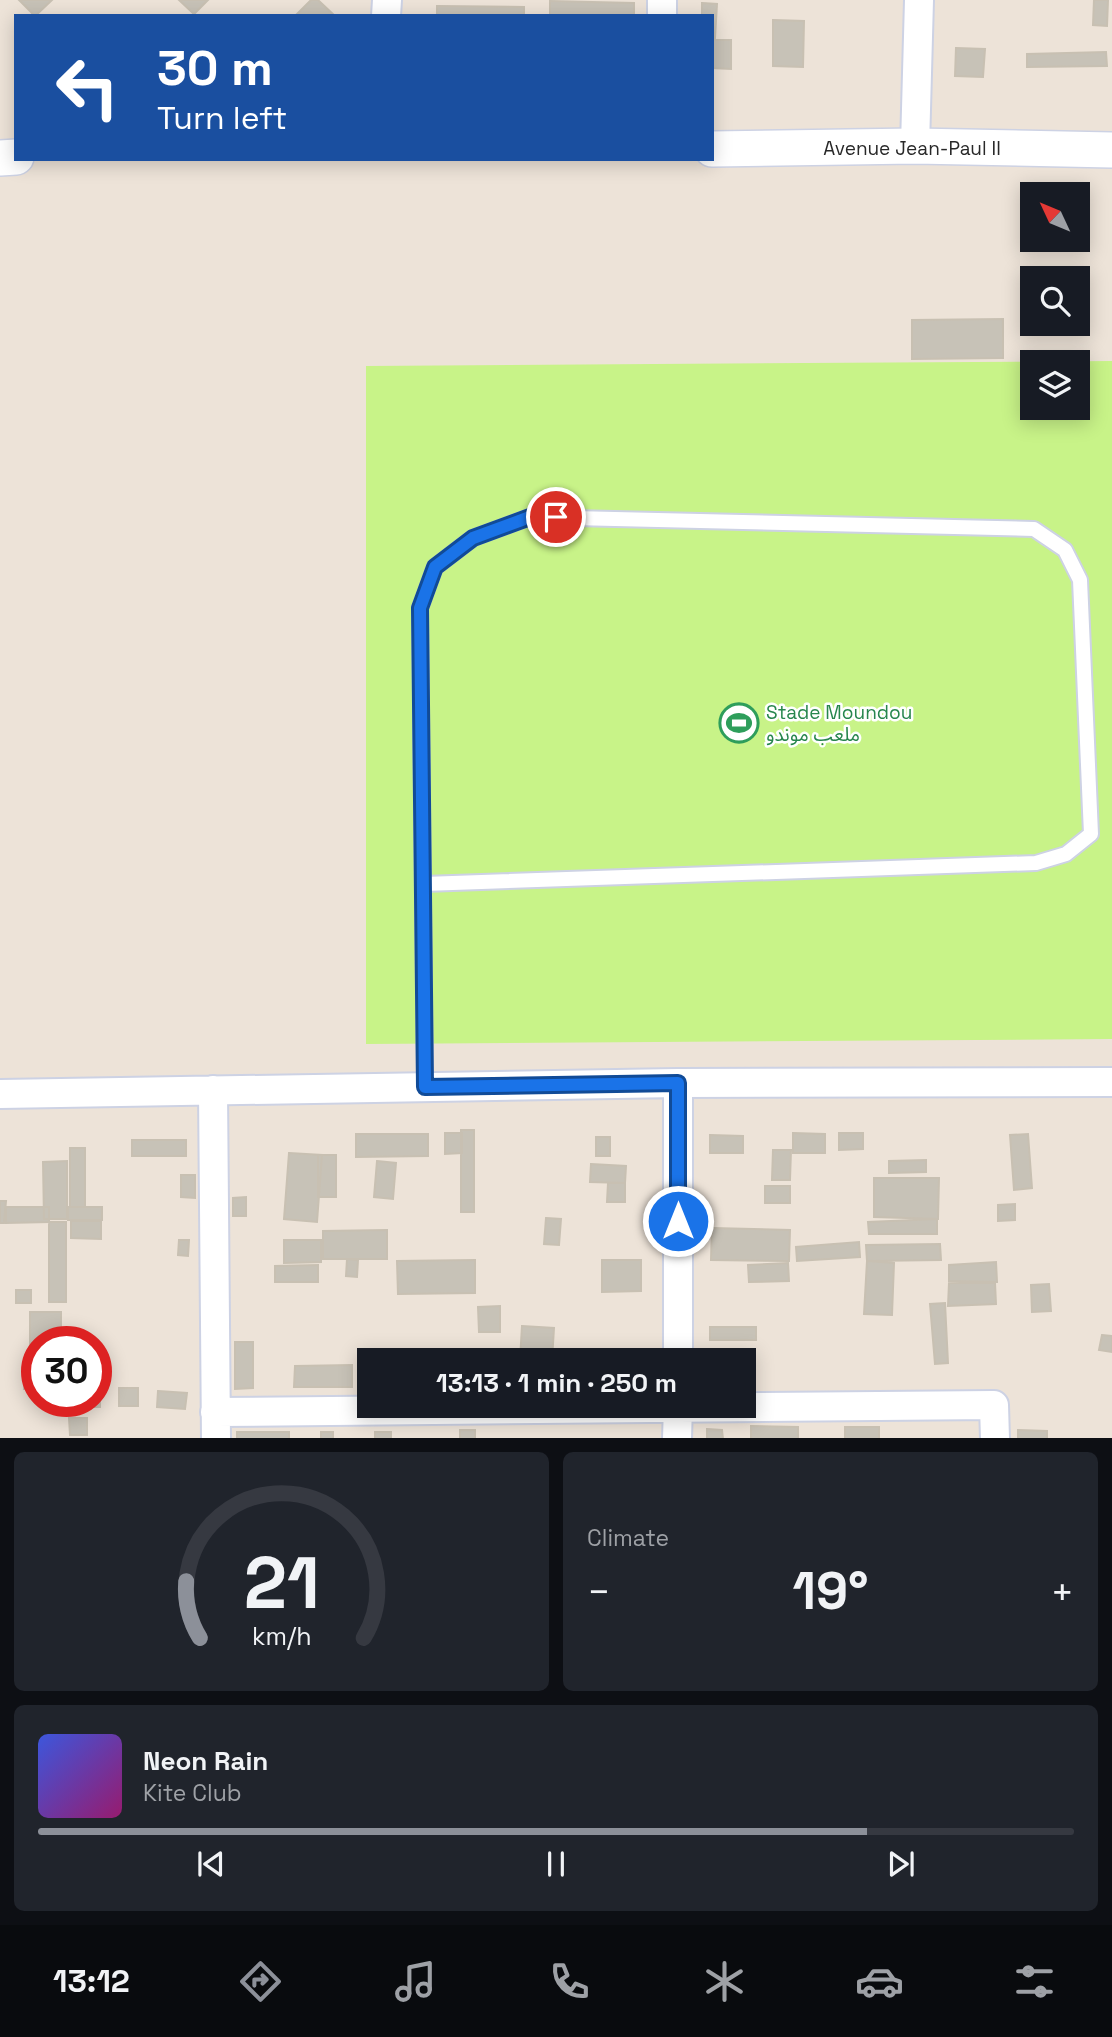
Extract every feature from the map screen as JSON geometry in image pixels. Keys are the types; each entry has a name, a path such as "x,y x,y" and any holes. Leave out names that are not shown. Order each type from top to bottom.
{"street":[{"path":"915,146 919,0"},
{"name":"Avenue Jean-Paul II","path":"714,149 915,146 1112,150"},
{"path":"0,1094 678,1083 1112,1082"},
{"path":"678,1083 678,1348"},
{"path":"213,1090 216,1425 386,1418"},
{"path":"756,1406 994,1405 995,1438"},
{"path":"677,1438 678,1418"}],"lane":[{"path":"424,884 1036,863 1066,854 1091,834 1080,580 1065,550 1034,528 544,517 530,517 473,538 435,567 420,608 425,1087"}],"green space":[{"name":"Stade Moundou ملعب موندو","path":"1090,361 1112,361 1112,1039 366,1044 366,366 1020,362 1020,420 1090,420"}],"building":[{"path":"19,0 52,0 37,14 33,14"},
{"path":"179,0 208,0 194,14"},
{"path":"311,0 318,0 333,14 297,14"},
{"path":"1094,0 1108,0 1107,26 1093,25"},
{"path":"550,1 634,3 634,14 550,14"},
{"path":"702,3 717,4 715,38 714,14 702,14"},
{"path":"437,6 524,7 524,14 437,14"},
{"path":"773,20 804,21 803,67 773,66"},
{"path":"714,40 731,40 731,69 714,68"},
{"path":"956,48 985,49 983,77 955,76"},
{"path":"1106,52 1107,66 1027,67 1027,54"},
{"path":"1003,319 1003,358 912,359 912,320"},
{"path":"461,1130 474,1130 474,1212 461,1212"},
{"path":"445,1133 462,1133 462,1153 445,1154"},
{"path":"793,1133 825,1134 825,1153 793,1153"},
{"path":"839,1133 863,1133 863,1149 839,1150"},
{"path":"356,1134 428,1134 428,1156 356,1157"},
{"path":"1028,1134 1032,1188 1014,1190 1010,1135"},
{"path":"710,1135 743,1136 743,1153 710,1153"},
{"path":"596,1137 610,1137 610,1156 596,1156"},
{"path":"132,1140 186,1140 186,1156 132,1156"},
{"path":"70,1148 85,1148 85,1207 70,1207"},
{"path":"773,1150 791,1150 790,1180 772,1180"},
{"path":"289,1153 322,1155 317,1222 284,1219"},
{"path":"318,1155 336,1155 336,1197 318,1197"},
{"path":"926,1160 926,1172 889,1173 889,1161"},
{"path":"67,1161 67,1219 44,1219 43,1162"},
{"path":"377,1161 396,1163 393,1199 374,1197"},
{"path":"591,1164 626,1166 625,1183 590,1182"},
{"path":"181,1175 195,1175 195,1198 181,1197"},
{"path":"874,1178 939,1178 938,1219 874,1217"},
{"path":"608,1183 625,1183 625,1202 607,1202"},
{"path":"765,1186 790,1186 790,1203 765,1203"},
{"path":"246,1197 246,1216 233,1216 233,1198"},
{"path":"0,1201 6,1201 4,1223 0,1223"},
{"path":"1015,1204 1015,1220 998,1221 998,1205"},
{"path":"6,1207 49,1207 49,1222 6,1223"},
{"path":"68,1207 102,1207 102,1220 68,1220"},
{"path":"546,1218 561,1219 559,1245 544,1244"},
{"path":"937,1219 937,1234 869,1234 868,1222"},
{"path":"71,1221 101,1221 101,1239 71,1238"},
{"path":"49,1222 66,1222 66,1302 49,1302"},
{"path":"712,1228 790,1230 789,1261 711,1260"},
{"path":"387,1230 387,1259 323,1259 323,1231"},
{"path":"179,1240 189,1240 188,1256 178,1255"},
{"path":"284,1240 321,1240 321,1262 284,1263"},
{"path":"859,1242 860,1257 797,1261 796,1247"},
{"path":"940,1244 941,1260 867,1261 866,1245"},
{"path":"347,1259 358,1260 357,1277 346,1276"},
{"path":"475,1260 475,1293 398,1294 397,1261"},
{"path":"602,1260 641,1260 641,1291 602,1292"},
{"path":"867,1261 894,1263 892,1315 864,1314"},
{"path":"996,1262 997,1282 949,1281 949,1265"},
{"path":"788,1263 789,1281 749,1282 748,1265"},
{"path":"318,1265 318,1282 275,1282 275,1266"},
{"path":"949,1283 995,1283 996,1304 948,1306"},
{"path":"1049,1284 1051,1311 1032,1312 1031,1285"},
{"path":"16,1290 31,1290 31,1303 16,1303"},
{"path":"945,1303 948,1363 935,1364 930,1304"},
{"path":"500,1306 500,1332 479,1332 478,1307"},
{"path":"30,1312 61,1312 61,1326 30,1326"},
{"path":"522,1326 554,1328 553,1348 521,1348"},
{"path":"710,1327 756,1327 756,1340 710,1340"},
{"path":"1102,1335 1112,1336 1112,1352 1099,1350"},
{"path":"235,1342 253,1342 253,1388 235,1389"},
{"path":"352,1365 352,1387 294,1387 295,1366"},
{"path":"119,1388 138,1388 138,1406 119,1406"},
{"path":"158,1391 187,1393 185,1409 157,1407"},
{"path":"69,1418 87,1418 87,1435 70,1435"},
{"path":"751,1426 798,1427 798,1438 751,1438"},
{"path":"845,1427 879,1427 879,1438 845,1438"},
{"path":"707,1429 722,1430 723,1438 707,1438"},
{"path":"460,1430 475,1430 475,1438 460,1438"},
{"path":"1018,1430 1047,1431 1047,1438 1018,1438"},
{"path":"237,1432 289,1432 289,1438 237,1438"},
{"path":"321,1432 333,1432 333,1438 321,1438"},
{"path":"375,1432 391,1432 391,1438 375,1438"}],"place":[{"name":"Stade Moundou ملعب موندو","path":"739,723"}],"route":[{"path":"556,517 530,517 473,538 435,567 420,608 425,1087 678,1083 678,1221"}]}
